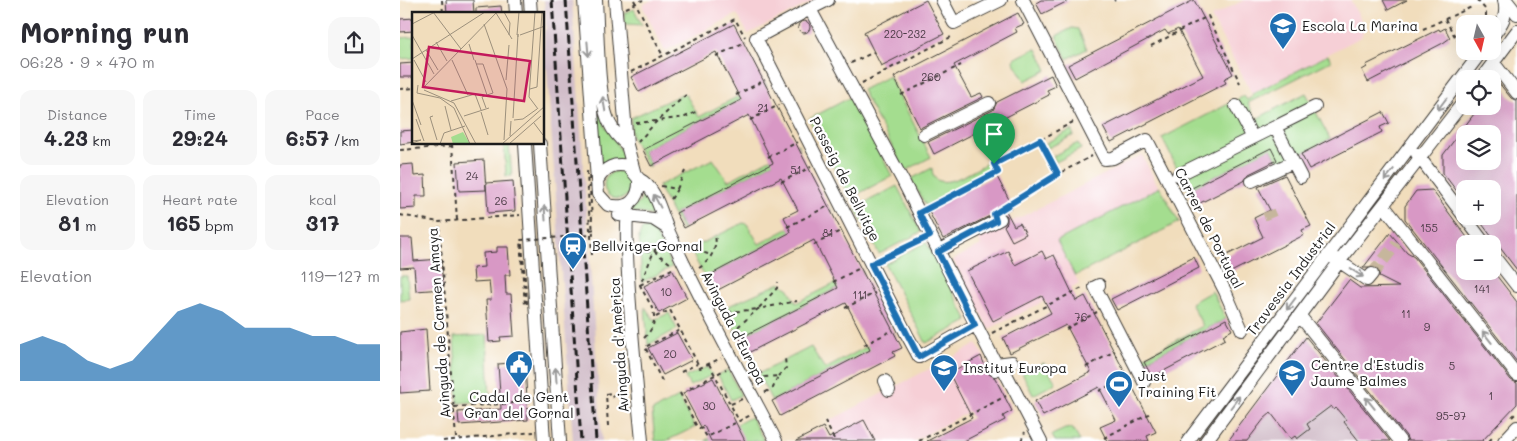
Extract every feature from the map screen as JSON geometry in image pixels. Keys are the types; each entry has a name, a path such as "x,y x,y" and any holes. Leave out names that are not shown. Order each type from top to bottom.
{"street":[{"path":"584,0 598,194 622,216 653,219 667,228"},
{"path":"596,0 603,105 609,124 618,137 631,144"},
{"name":"Passeig de Bellvitge","path":"828,0 756,38 919,357 975,325"},
{"path":"946,1 954,23 1001,0"},
{"name":"Carrer de Portugal","path":"1023,0 1105,159 1113,158 1147,140 1225,291 1242,330"},
{"path":"1505,0 1517,14"},
{"path":"1501,25 1505,20 1507,10 1505,0"},
{"path":"618,5 631,144 638,193 622,216"},
{"path":"810,9 852,89 904,180 975,325 1002,367 1041,441"},
{"path":"1487,70 1517,31"},
{"name":"Travessia Industrial","path":"1188,441 1475,60"},
{"path":"1493,62 1517,93"},
{"path":"924,135 989,103"},
{"path":"1236,106 1252,138"},
{"path":"1178,175 1315,107"},
{"name":"Travessia Industrial","path":"1206,441 1340,262 1421,160 1456,112"},
{"path":"1275,127 1301,177"},
{"path":"1419,136 1415,152 1478,235"},
{"path":"525,145 544,441"},
{"path":"540,145 560,441"},
{"path":"1252,181 1293,162"},
{"path":"598,179 607,168 614,165 628,166 636,175"},
{"name":"Avinguda d'Europa","path":"636,175 650,189 665,217 667,228 776,441"},
{"path":"608,205 620,207 630,203"},
{"path":"1384,206 1401,238 1517,375"},
{"name":"Avinguda d'Amèrica","path":"622,216 622,224 633,250"},
{"path":"1358,216 1355,229 1334,258 1367,280 1372,274"},
{"name":"Avinguda d'Amèrica","path":"642,441 632,227 643,217"},
{"path":"938,252 998,220"},
{"path":"1501,266 1517,286"},
{"path":"533,274 539,281 549,280"},
{"path":"1096,285 1141,376"},
{"path":"536,311 540,306 546,304 551,308"},
{"path":"1300,316 1400,441"},
{"path":"1504,441 1517,428"}],"path":[{"path":"634,0 663,56"},
{"path":"618,5 636,4 643,0"},
{"path":"1477,0 1486,10 1486,15"},
{"path":"1423,29 1474,6"},
{"path":"1151,46 1208,16 1240,83"},
{"path":"1445,18 1456,38"},
{"path":"626,74 736,19 747,42 716,56"},
{"path":"852,89 950,37"},
{"path":"861,57 874,52"},
{"path":"901,95 961,65"},
{"path":"736,95 775,75"},
{"path":"631,144 642,139 656,121 686,95"},
{"path":"750,120 788,101"},
{"path":"631,118 634,123 656,121 696,112"},
{"path":"919,213 998,172 994,164 1072,124 1075,120"},
{"path":"768,157 807,138"},
{"path":"1040,140 1058,174"},
{"path":"400,150 453,145"},
{"name":"Avinguda de Carmen Amaya","path":"453,145 457,220"},
{"path":"998,220 994,214 1058,174 1091,156 1094,161"},
{"path":"781,182 820,163"},
{"path":"666,204 672,199 685,171"},
{"path":"592,256 591,235 593,235 591,199 589,173 587,172 590,230 596,229"},
{"path":"660,185 666,189 677,189"},
{"path":"788,226 839,200"},
{"path":"400,215 440,222"},
{"name":"Avinguda de Carmen Amaya","path":"456,438 440,222 521,215"},
{"path":"814,245 842,230"},
{"path":"522,244 527,304 525,305 520,240 591,235"},
{"path":"699,268 712,255 717,243 715,235"},
{"path":"833,282 930,236"},
{"path":"644,338 654,328 656,317 640,285 654,251 663,242"},
{"path":"689,248 712,255"},
{"path":"633,250 654,251 675,267 640,285"},
{"path":"732,332 743,325 758,309 777,288 778,282"},
{"path":"982,338 1096,285"},
{"path":"846,308 884,289"},
{"path":"720,310 731,312 758,309 797,300"},
{"path":"1066,329 1106,308"},
{"path":"656,317 670,310 700,368 723,357"},
{"path":"662,381 645,348 680,330"},
{"path":"864,345 893,330"},
{"path":"1086,366 1126,346"},
{"path":"764,393 773,388 778,376 786,368 785,358"},
{"path":"681,372 697,364"},
{"path":"709,364 739,421"},
{"path":"690,388 728,368"},
{"path":"759,371 764,377 778,376"},
{"path":"1100,391 1141,376"},
{"path":"608,426 606,394 612,393 613,398"},
{"path":"680,393 697,427 702,429 707,437 753,414"},
{"path":"919,441 1008,395"},
{"path":"730,404 744,398"},
{"path":"454,407 533,402"},
{"path":"1104,438 1149,414"},
{"path":"826,421 835,441"},
{"path":"1021,441 1026,430"},
{"path":"443,441 456,438 534,432"}],"shaded area":[{"path":"544,0 572,0 602,441 573,441 547,70 545,67"},
{"path":"652,0 816,0 748,34 737,14 665,51 642,5"},
{"name":"Escola La Marina","path":"1244,0 1350,0 1365,27 1361,37 1252,94 1211,17"},
{"path":"1142,155 1159,188 1058,240 1079,284 989,329 953,260 981,245 978,239"},
{"path":"1307,336 1389,441 1228,441"},
{"name":"Institut Europa","path":"977,344 1003,393 914,441 839,441 829,421"}],"green space":[{"path":"634,9 642,25 625,24 624,13"},
{"path":"1072,28 1078,29 1087,49 1067,59 1056,36"},
{"path":"412,37 412,58 400,59 400,38"},
{"path":"1037,49 1047,70 1025,81 1013,61"},
{"path":"1328,55 1331,61 1248,103 1256,119 1306,93 1330,139 1280,165 1271,148 1188,190 1162,138 1244,96 1247,100 1253,96 1252,94"},
{"path":"889,76 931,157 905,171 862,90"},
{"path":"765,82 767,86 643,150 651,166 648,167 631,136 631,118 682,94 686,95 699,117"},
{"path":"851,97 892,176 850,198 809,119"},
{"path":"599,99 605,126 627,160 608,161 601,165 597,119"},
{"path":"1071,130 1074,135 1048,148 1046,143"},
{"path":"1078,143 1081,149 1056,162 1053,156"},
{"path":"798,144 800,149 676,213 684,228 681,229 658,186 713,159 728,181"},
{"path":"504,145 509,145 512,176 506,176"},
{"path":"989,162 994,171 926,206 911,179 932,168 934,177 940,181 947,181 966,175"},
{"path":"618,171 628,175 632,185 628,195 618,199 608,195 604,185 608,175"},
{"path":"897,186 921,232 879,254 855,208"},
{"path":"1160,187 1179,222 1075,276 1057,241"},
{"path":"645,191 661,217 628,211 640,202"},
{"path":"829,207 832,211 708,276 716,291 713,293 690,249 743,223 747,224 759,244"},
{"path":"649,227 655,232 672,267 642,282 639,236 642,229"},
{"path":"926,242 968,321 926,343 885,264"},
{"path":"862,270 864,274 740,338 724,308 780,283 789,289 796,303"},
{"path":"400,276 407,276 409,299 400,300"},
{"path":"1212,291 1226,319 1143,362 1142,358 1203,326 1191,303"},
{"path":"645,307 654,320 669,313 677,329 648,345"},
{"path":"894,332 896,337 772,401 758,374 811,347 825,369"},
{"path":"487,335 490,401 458,403 454,337"},
{"path":"1044,363 1056,383 1033,395 1022,373"},
{"path":"707,367 712,375 690,386 685,377"},
{"path":"728,370 741,395 731,400 718,375"},
{"path":"679,397 695,427 666,441 655,441 652,411"},
{"path":"751,417 764,441 706,441 706,440"},
{"path":"1072,428 1080,441 1055,441 1052,435"}],"building":[{"path":"446,0 473,0 474,12 447,12"},
{"path":"926,0 944,34 881,66 864,32"},
{"path":"1041,0 1070,0 1042,14 1036,3"},
{"path":"1194,0 1233,74 1224,79 1226,83 1111,142 1103,127 1203,76 1178,29 1168,34 1165,30 1075,78 1068,65"},
{"path":"1383,0 1407,0 1388,10"},
{"path":"501,6 502,12 476,12 476,8"},
{"path":"1018,13 1024,24 1015,28 1017,32 954,65 971,97 981,93 983,97 920,128 894,77"},
{"path":"412,18 412,31 400,32 400,19"},
{"path":"802,21 806,21 810,27 806,33 802,33 798,29 798,25"},
{"path":"734,24 902,348 893,352 895,356 780,416 772,401 870,350 846,303 748,353 740,338 838,288 814,240 716,291 708,276 791,232 784,217 798,210 781,178 684,228 676,213 773,163 749,115 651,166 643,150 741,100 716,52 639,92 631,77"},
{"path":"1445,28 1450,38 1443,43 1368,82 1362,70 1367,67 1366,65 1439,29 1440,31"},
{"path":"412,63 412,77 400,77 400,64"},
{"path":"1051,75 1056,86 1047,90 1049,95 934,154 928,142 993,110 997,102"},
{"path":"1501,86 1511,98 1517,101 1517,270 1501,249 1501,235 1490,235 1483,225 1501,225 1501,180 1456,180 1456,190 1443,173 1443,155 1456,138 1456,170 1501,170 1501,125 1466,125 1473,115 1501,115"},
{"path":"1383,112 1389,123 1380,127 1382,132 1309,169 1301,154"},
{"path":"412,130 412,142 400,144 400,131"},
{"path":"1271,148 1277,160 1249,174 1244,181 1196,205 1188,190"},
{"path":"484,160 486,190 459,191 457,162"},
{"path":"413,164 414,176 425,175 426,196 416,196 416,208 400,209 400,165"},
{"path":"996,175 1013,207 1006,211 1014,226 1020,223 1026,234 1012,241 1004,226 1007,223 1007,216 1000,211 943,239 928,210"},
{"path":"1285,175 1311,226 1302,230 1304,235 1231,272 1223,257 1263,237 1254,218 1270,210 1258,187"},
{"path":"513,181 515,211 488,213 486,183"},
{"path":"1432,190 1456,225 1465,235 1456,235 1456,280 1500,280 1517,302 1517,362 1405,219 1405,206 1416,191"},
{"path":"1390,233 1407,253 1414,257 1511,380 1517,383 1517,404 1482,441 1408,441 1316,323 1349,280 1360,288 1399,287 1379,277 1380,272 1377,268 1363,268"},
{"path":"400,238 412,238 414,261 441,259 443,289 416,291 414,267 400,268"},
{"path":"497,247 508,247 510,275 505,275 506,294 511,294 514,336 500,337 501,341 489,342 486,300 491,300 489,281 474,282 473,268 484,267 483,253 497,252"},
{"path":"1008,251 1015,265 1042,251 1046,259 1054,255 1076,301 1085,296 1156,432 1147,436 1149,441 1107,441 1100,427 1116,420 1099,387 1043,416 1035,401 1091,372 1066,325 1010,353 1003,338 1051,313 1042,296 993,321 967,271"},
{"path":"1194,257 1199,268 1117,310 1111,299"},
{"path":"673,271 687,298 659,313 644,286"},
{"path":"1226,319 1232,330 1223,335 1225,339 1152,377 1144,362"},
{"path":"426,329 430,391 400,393 400,332"},
{"path":"677,333 692,360 663,375 648,348"},
{"path":"1306,337 1390,441 1359,441 1344,422 1346,420 1336,408 1334,410 1331,406 1307,424 1310,429 1297,439 1295,436 1291,439 1271,413 1247,441 1228,441"},
{"path":"981,356 988,373 995,378 1012,411 1003,416 1005,420 964,441 927,441 972,418 949,373"},
{"path":"525,362 528,420 459,425 458,412 501,409 498,364"},
{"path":"713,378 745,441 711,441 704,426 701,427 683,393"},
{"path":"864,420 875,441 796,441 823,427 829,438"}],"tunnel":[{"path":"1268,211 1271,218"},
{"path":"1372,274 1397,243"}],"railway":[{"path":"552,0 581,441"},
{"path":"566,0 596,441"}],"place":[{"name":"Escola La Marina","path":"1283,50"},
{"name":"Bellvitge-Gornal","path":"573,270"},
{"name":"Cadal de Gent Gran del Gornal","path":"519,388"},
{"name":"Institut Europa","path":"944,392"},
{"name":"Centre d'Estudis Jaume Balmes","path":"1292,397"},
{"name":"Just Training Fit","path":"1119,408"}],"route":[{"path":"1040,140 1058,174 994,214 996,221 938,252 975,325 919,357 871,264 930,236 919,213 998,172 994,164 1040,140"}]}
